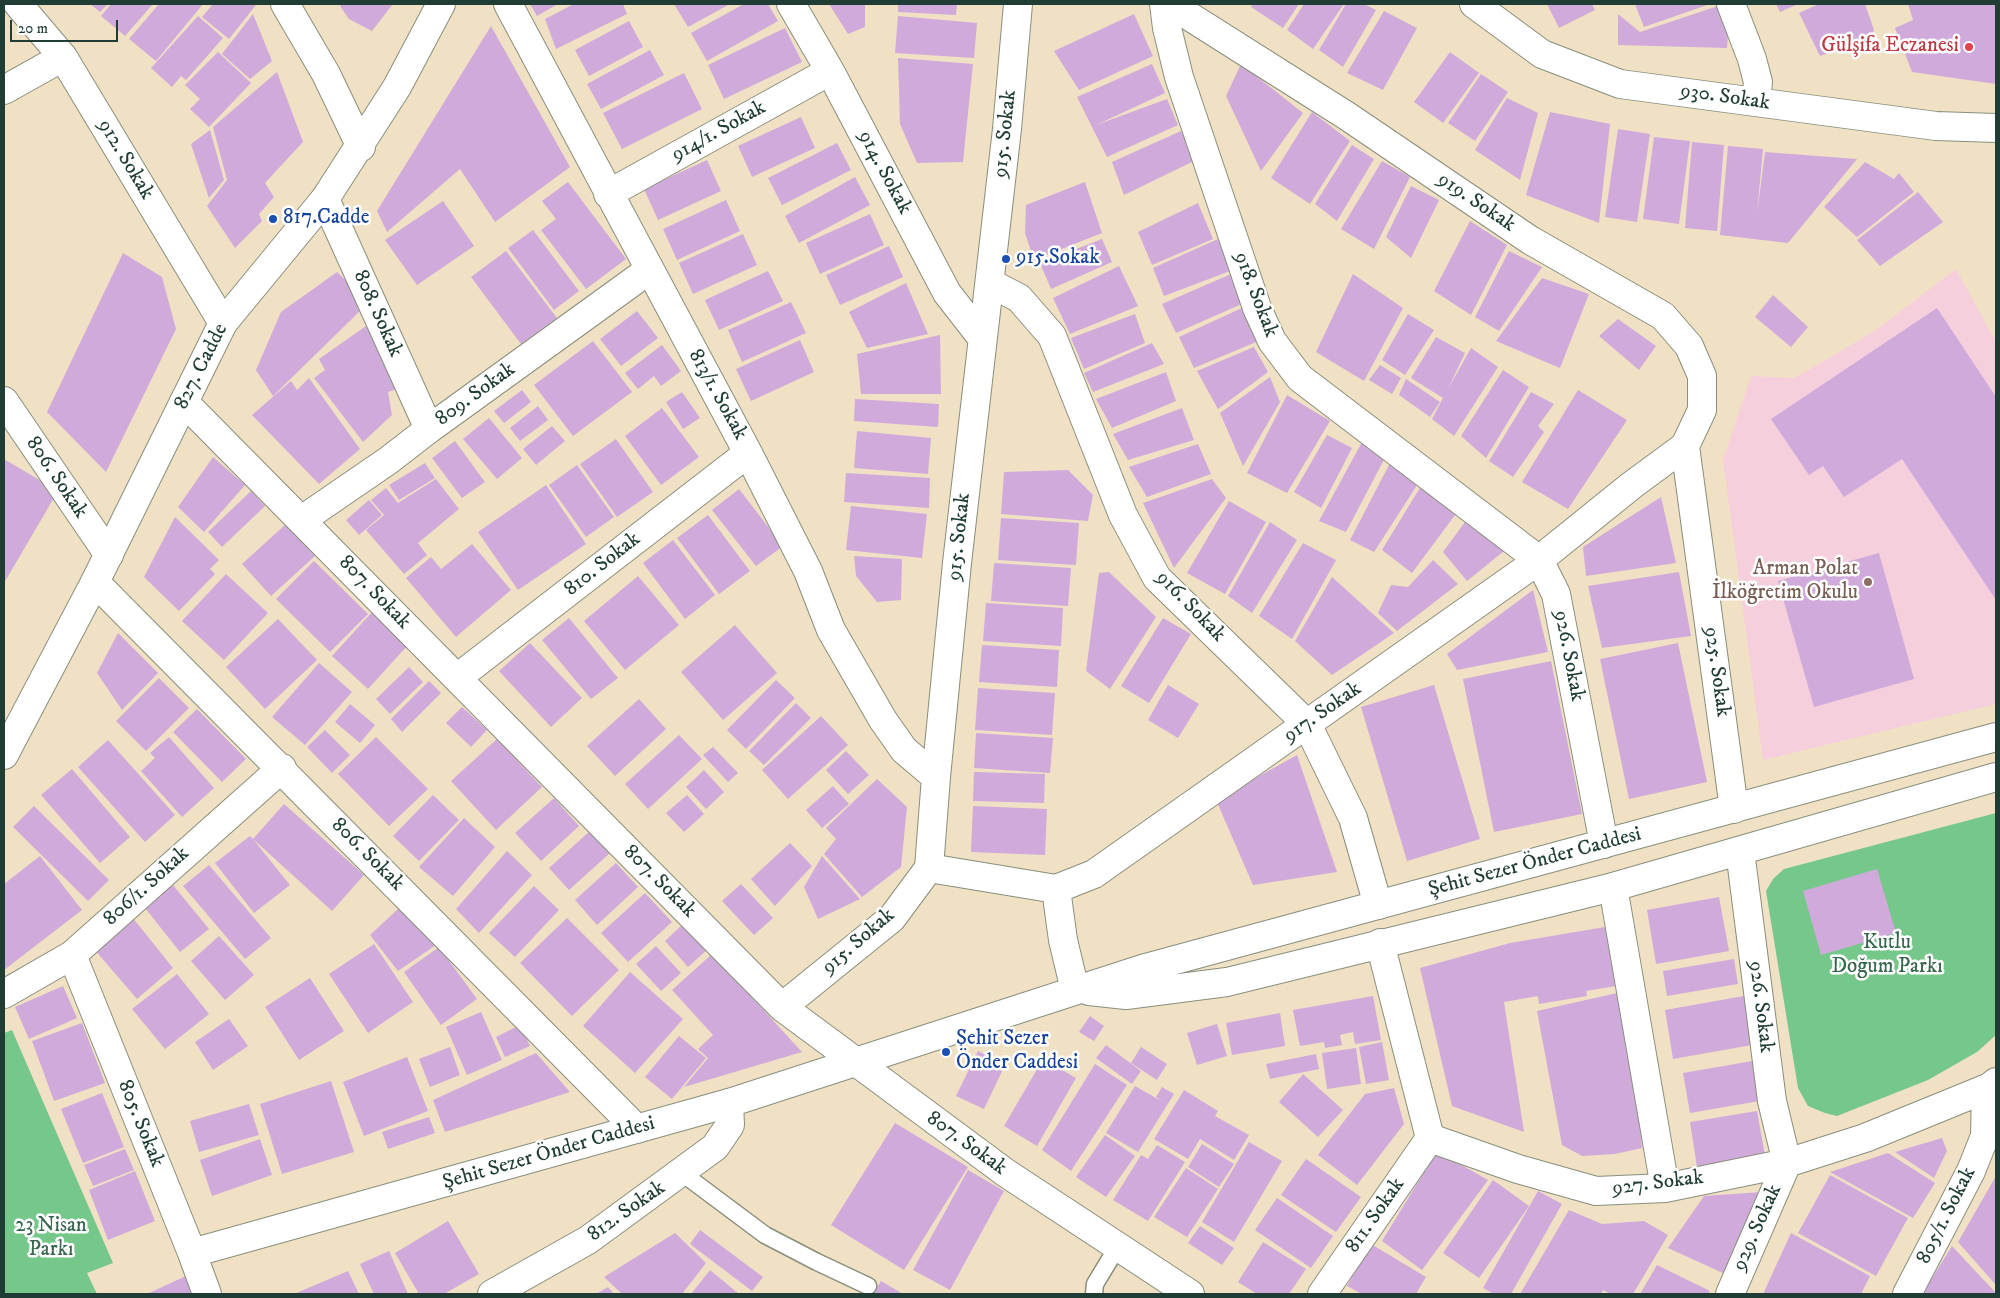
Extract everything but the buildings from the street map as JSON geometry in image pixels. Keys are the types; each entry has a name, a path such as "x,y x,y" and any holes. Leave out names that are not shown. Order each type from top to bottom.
{"street":[{"name":"912. Sokak","path":"18,4 63,56 223,323"},
{"path":"285,4 326,74 360,146"},
{"name":"827. Cadde","path":"4,755 96,582 223,323 325,199 397,87 441,4"},
{"name":"813/1. Sokak","path":"508,4 748,453 808,571 831,630 883,720 904,750 936,777"},
{"name":"914. Sokak","path":"791,4 830,71 948,293 982,338"},
{"name":"915. Sokak","path":"782,1006 892,918 929,868 936,777 982,338 1007,129 1018,4"},
{"name":"918. Sokak","path":"1164,4 1179,77 1257,308 1272,342 1300,378 1539,560"},
{"name":"919. Sokak","path":"1170,4 1347,116 1530,240 1663,316 1689,346 1702,376 1702,410 1685,446"},
{"name":"930. Sokak","path":"1474,4 1542,54 1620,84 1936,126 1996,128"},
{"path":"1731,4 1752,59 1758,82 1756,102"},
{"path":"4,90 63,56"},
{"name":"914/1. Sokak","path":"608,194 830,71"},
{"name":"808. Sokak","path":"325,199 429,429"},
{"name":"809. Sokak","path":"302,519 389,460 649,270"},
{"name":"916. Sokak","path":"990,283 1019,298 1052,336 1123,515 1157,578 1307,724 1353,818 1378,905"},
{"name":"806. Sokak","path":"4,402 109,555"},
{"name":"807. Sokak","path":"184,402 302,519 782,1006 855,1063 1006,1173 1190,1294"},
{"name":"917. Sokak","path":"1056,889 1094,874 1307,724 1539,560 1632,485 1685,446"},
{"name":"925. Sokak","path":"1685,446 1740,851"},
{"name":"810. Sokak","path":"457,678 748,453"},
{"name":"926. Sokak","path":"1539,560 1556,594 1613,887"},
{"name":"806. Sokak","path":"96,582 637,1128"},
{"name":"Şehit Sezer Önder Caddesi","path":"192,1253 729,1103 1142,969 1996,737"},
{"name":"806/1. Sokak","path":"4,994 72,954 282,768"},
{"name":"Şehit Sezer Önder Caddesi","path":"1075,990 1126,994 1227,982 1613,887 1996,777"},
{"name":"926. Sokak","path":"1740,851 1772,1102 1787,1163"},
{"path":"929,868 1056,889 1063,940 1075,990"},
{"path":"1613,887 1665,1188"},
{"path":"1380,943 1430,1138"},
{"name":"805. Sokak","path":"72,954 207,1294"},
{"name":"927. Sokak","path":"1430,1138 1518,1169 1596,1191 1665,1188 1787,1163 1865,1138 1992,1090"},
{"name":"805/1. Sokak","path":"1907,1294 1970,1171 1985,1136 1992,1090"},
{"name":"812. Sokak","path":"497,1293 588,1240 715,1147 730,1125 729,1103"},
{"name":"811. Sokak","path":"1322,1294 1430,1138"},
{"name":"929. Sokak","path":"1730,1294 1787,1163"}],"lane":[{"path":"682,1173 765,1234 817,1262 868,1286"},
{"path":"1094,1294 1095,1284 1118,1246"}],"shaded area":[{"name":"Arman Polat İlköğretim Okulu","path":"1956,269 1996,342 1996,704 1763,760 1723,460 1751,376 1795,378 1873,332"}],"green space":[{"name":"Kutlu Doğum Parkı","path":"1996,813 1996,1035 1977,1052 1928,1080 1837,1116 1808,1106 1798,1088 1766,891 1773,879 1784,869"},
{"name":"23 Nisan Parkı","path":"12,1030 113,1263 87,1273 97,1294 4,1294 4,1033"}],"place":[{"name":"Gülşifa Eczanesi","path":"1969,47"},
{"name":"817.Cadde","path":"273,219"},
{"name":"915.Sokak","path":"1006,259"},
{"name":"Arman Polat İlköğretim Okulu","path":"1868,582"},
{"name":"Şehit Sezer Önder Caddesi","path":"946,1052"}]}
